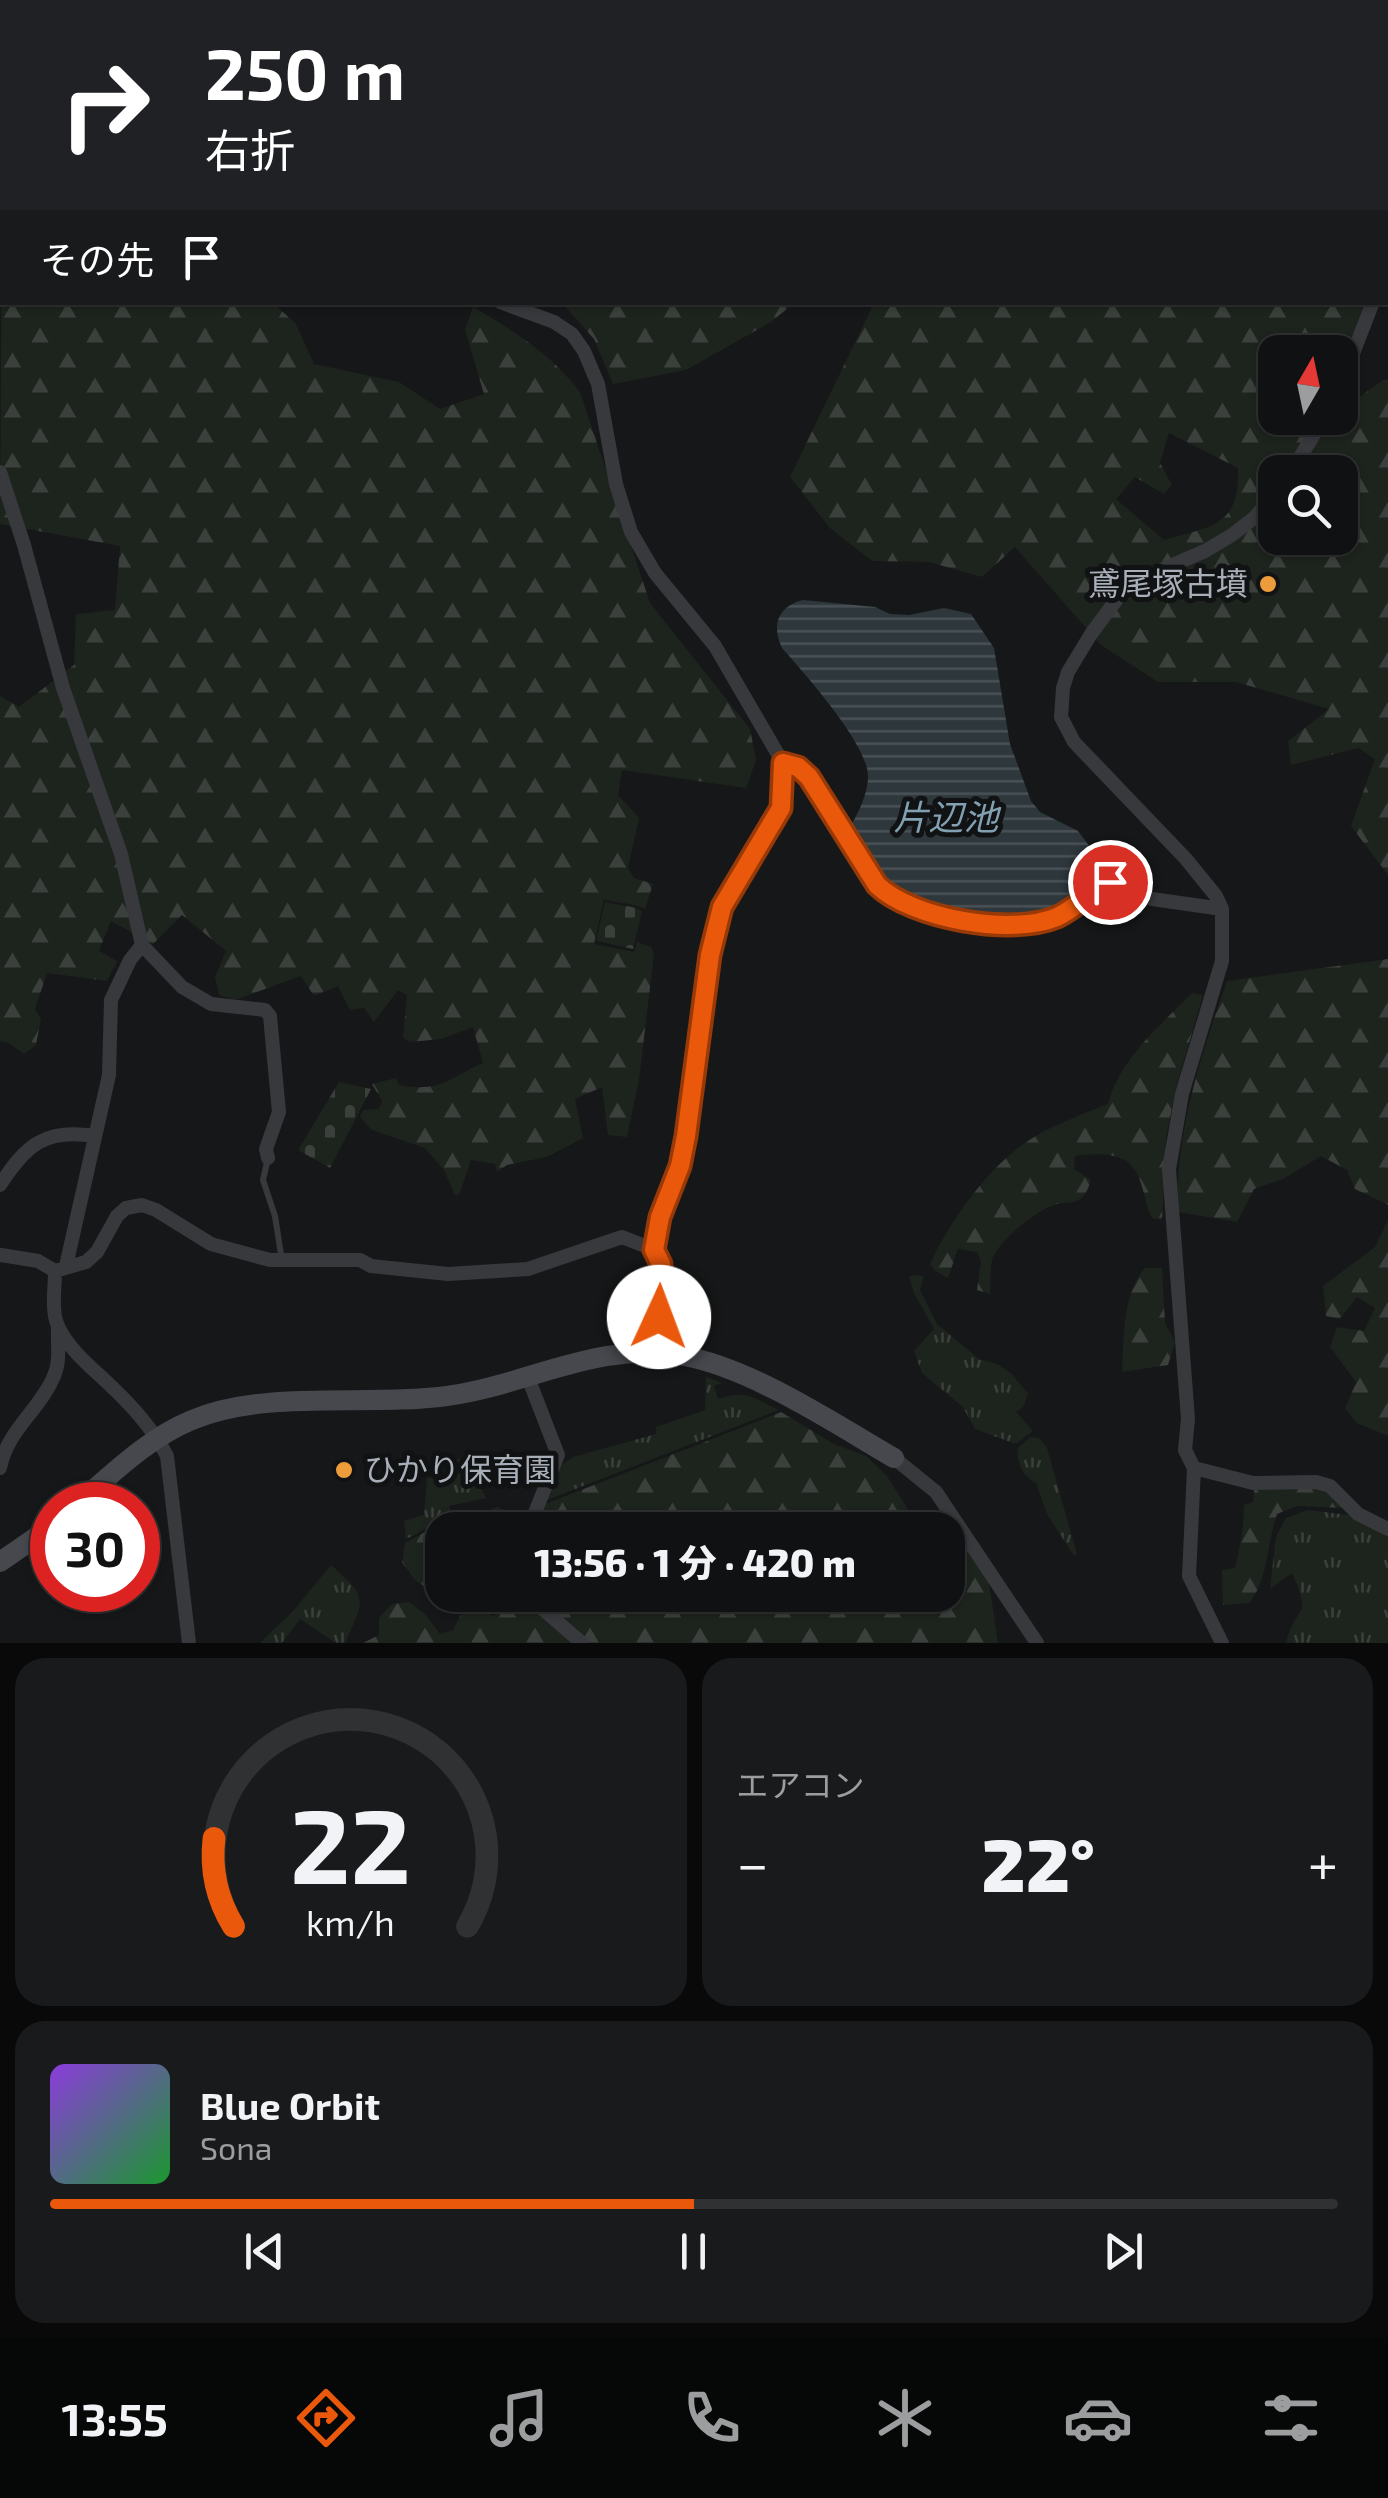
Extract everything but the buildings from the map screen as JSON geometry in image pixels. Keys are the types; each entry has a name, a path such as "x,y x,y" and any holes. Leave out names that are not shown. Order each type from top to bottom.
{"street":[{"path":"508,305 554,322 572,334 584,351 598,384 616,484 631,532 655,574 715,646 783,763 781,808 722,907 710,955 686,1136 680,1166 660,1217 654,1250 661,1264 658,1295 662,1352"},
{"path":"1358,341 1372,305"},
{"path":"0,472 63,688 121,854 142,946 182,987 211,1004 265,1010 270,1016 279,1112 266,1149 268,1158"},
{"path":"1222,1643 1189,1576 1194,1468 1185,1450 1188,1419 1169,1168 1182,1094 1222,961 1222,910 1216,896 1186,859 1074,742 1061,717 1068,672 1120,595 1147,576 1205,551 1258,513"},
{"path":"783,763 798,767 809,777 877,885 909,908 983,923 1032,922 1072,910 1110,882 1152,898 1222,910"},
{"path":"0,1468 12,1437 54,1378 59,1358 55,1316 60,1269 109,1075 111,1000 130,960 142,946"},
{"path":"0,1184 14,1162 37,1142 58,1134 95,1136"},
{"path":"0,1254 60,1269 77,1266 97,1252 126,1208 142,1205 211,1244 282,1262 360,1260 371,1266 464,1274 528,1269 622,1238 654,1250"},
{"path":"58,1328 94,1373 113,1388 157,1437 167,1456 189,1643"},
{"path":"103,1482 157,1437 190,1420 232,1408 450,1396 600,1355 662,1352 699,1359 739,1374 894,1458 936,1492 1036,1643"},
{"path":"528,1375 558,1455 535,1512"},
{"path":"1194,1468 1253,1483 1316,1482 1330,1486 1358,1514 1388,1528"},
{"path":"0,1562 30,1541"},
{"path":"546,1612 582,1643"}],"lane":[{"path":"268,1158 263,1180 275,1216 282,1262"}],"green space":[{"path":"1,305 275,305 296,324 314,364 399,382 440,409 484,394 465,330 473,307 517,334 569,378 580,392 650,603 750,729 756,760 746,788 622,770 618,795 639,818 628,868 634,878 653,884 645,909 604,899 594,944 634,952 637,942 651,947 654,954 639,1080 627,1137 608,1135 602,1087 575,1099 583,1138 547,1157 507,1165 497,1172 495,1164 471,1160 459,1195 455,1195 444,1170 425,1148 372,1130 360,1117 363,1110 379,1109 382,1101 372,1084 396,1078 399,1085 435,1086 483,1063 473,1027 441,1039 410,1042 403,1037 407,995 398,990 374,1022 364,1008 350,1010 338,986 314,996 301,976 235,1000 219,995 215,977 226,951 182,915 153,944 111,921 99,951 117,961 107,981 47,973 35,1009 41,1019 36,1045 24,1054 0,1041 0,696 19,707 74,665 76,614 115,610 120,546 0,524"},
{"path":"564,305 792,305 771,322 686,370 613,384 594,339"},
{"path":"873,305 1374,305 1358,337 1258,335 1258,435 1358,435 1358,398 1388,379 1388,875 1351,826 1375,759 1358,748 1291,765 1288,741 1329,709 1236,682 1158,682 1101,645 1015,547 982,577 929,562 872,561 830,528 790,477","holes":["1169,433 1238,468 1234,502 1220,520 1164,540 1116,499 1135,477 1164,494 1172,485 1160,463"]},
{"path":"605,902 642,911 633,949 596,941"},
{"path":"1388,959 1388,1205 1355,1189 1347,1170 1321,1156 1283,1179 1254,1189 1237,1222 1178,1212 1185,1124 1227,981"},
{"path":"1192,993 1203,995 1166,1138 1162,1220 1152,1218 1139,1178 1128,1163 1112,1156 1075,1156 1074,1169 1091,1180 1087,1190 1079,1200 1057,1204 1018,1227 992,1259 990,1294 977,1290 981,1261 977,1252 958,1249 948,1278 935,1271 930,1264 938,1248 986,1178 1031,1139 1108,1104 1132,1057"},
{"path":"339,1082 371,1089 330,1168 298,1150"},
{"path":"1388,1220 1388,1436 1357,1423 1345,1409 1356,1382 1330,1347 1337,1327 1364,1331 1375,1308 1357,1297 1340,1319 1326,1316 1323,1286 1375,1247"},
{"path":"1145,1268 1162,1268 1165,1323 1175,1342 1168,1365 1122,1372 1128,1303"},
{"path":"924,1276 920,1290 937,1324 979,1359 1011,1373 1028,1394 1023,1407 1016,1412 1033,1431 1016,1444 975,1429 963,1407 922,1373 914,1351 934,1329 914,1293 909,1277"},
{"path":"706,1377 722,1383 714,1386 718,1399 743,1395 779,1410 542,1502 556,1469 573,1457 656,1434 656,1427 705,1410"},
{"path":"781,1412 834,1444 866,1456 887,1476 910,1512 525,1512"},
{"path":"1030,1437 1039,1438 1047,1448 1077,1554 1074,1556 1047,1514 1036,1483 1020,1465 1017,1449"},
{"path":"467,1457 486,1498 449,1506 451,1512 425,1512 425,1530 406,1539 404,1521 424,1515 427,1478 446,1475 449,1461"},
{"path":"1318,1488 1343,1508 1297,1506 1277,1514 1264,1573 1255,1594 1249,1603 1223,1605 1222,1570 1235,1568 1244,1505 1253,1502 1254,1490"},
{"path":"1308,1510 1349,1515 1388,1536 1388,1643 1286,1643 1301,1611 1302,1599 1292,1573 1270,1589 1276,1537 1286,1518"},
{"path":"425,1532 425,1587 402,1562 405,1543"},
{"path":"965,1551 973,1554 989,1583 998,1643 363,1643 379,1635 379,1618 392,1604 409,1602 425,1614 440,1634 453,1630 462,1612 489,1612 493,1616 498,1612 965,1612"},
{"path":"331,1565 352,1585 360,1600 345,1643 336,1643 300,1619 282,1643 260,1643 294,1610"}],"water":[{"name":"片辺池","path":"803,600 875,607 890,614 909,615 944,608 971,614 994,648 1010,744 1031,801 1040,812 1078,831 1108,871 1064,905 1022,914 951,909 910,898 889,885 850,827 868,777 858,747 779,640 777,624 782,612"}],"place":[{"name":"鳶尾塚古墳","path":"1268,584"},
{"name":"ひかり保育園","path":"344,1470"}],"route":[{"path":"659,1317 661,1264 654,1250 660,1217 680,1166 686,1136 710,955 722,907 781,808 783,763 798,767 809,777 877,885 909,908 983,923 1032,922 1072,910 1110,882"}]}
